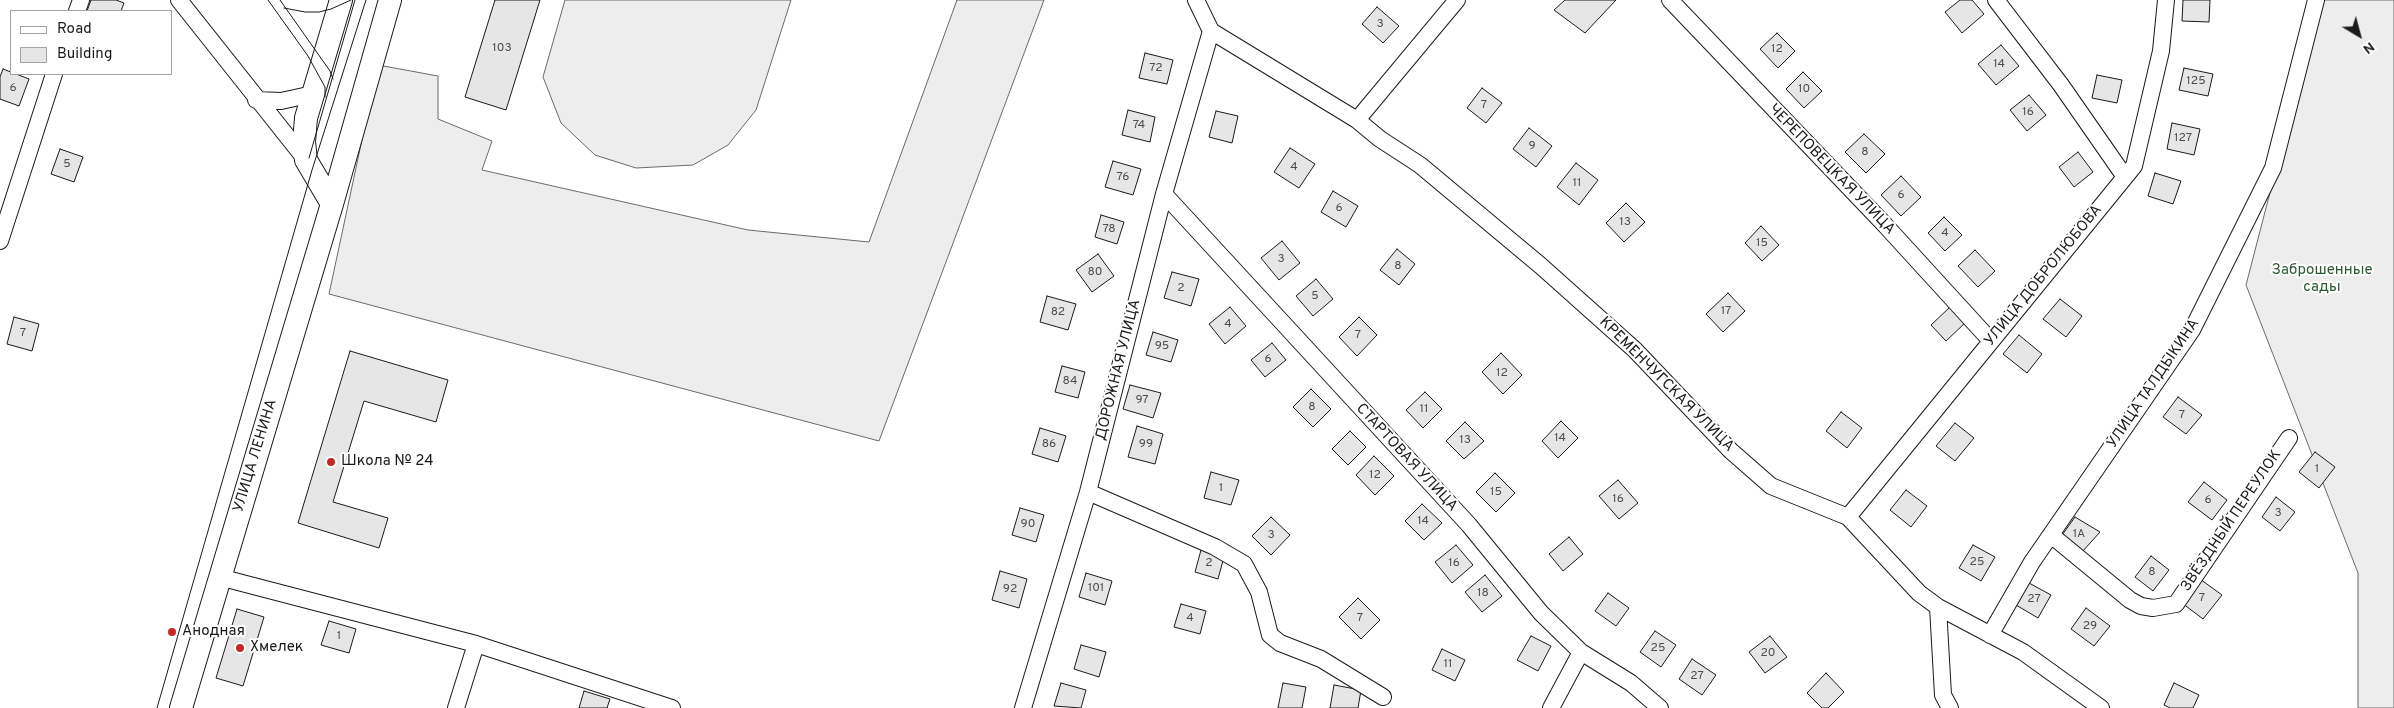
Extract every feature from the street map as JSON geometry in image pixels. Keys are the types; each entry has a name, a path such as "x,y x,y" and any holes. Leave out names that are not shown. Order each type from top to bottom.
{"main road":[{"path":"332,204 306,160 304,142 306,118 340,0"},
{"name":"УЛИЦА ЛЕНИНА","path":"181,708 332,204 390,0"}],"street":[{"path":"179,0 256,100 306,160"},
{"path":"1196,0 1211,31"},
{"path":"1357,120 1456,0"},
{"name":"ЧЕРЕПОВЕЦКАЯ УЛИЦА","path":"1670,0 1885,225 1991,340"},
{"path":"1996,0 2061,85 2125,177"},
{"name":"УЛИЦА ДОБРОЛЮБОВА","path":"1848,518 2134,166 2161,51 2166,0"},
{"name":"УЛИЦА ТАЛДЫКИНА","path":"1990,635 2032,562 2192,330 2273,168 2316,0"},
{"name":"КРЕМЕНЧУГСКАЯ УЛИЦА","path":"1211,31 1357,120 1380,139 1420,165 1541,266 1635,350 1750,469 1771,486 1848,518 1919,593 1938,607 2023,652 2101,708"},
{"name":"ДОРОЖНАЯ УЛИЦА","path":"1023,708 1088,492 1164,194 1211,31"},
{"path":"0,241 54,75"},
{"path":"256,100 282,101 313,94"},
{"name":"СТАРТОВАЯ УЛИЦА","path":"1164,194 1469,526 1541,613 1581,652 1630,682 1660,708"},
{"name":"ЗВЁЗДНЫЙ ПЕРЕУЛОК","path":"2051,534 2130,600 2141,606 2153,608 2176,604 2289,438"},
{"path":"1088,492 1214,548 1244,564 1259,592 1270,635 1280,643 1321,659 1383,697"},
{"path":"219,576 476,644 672,708"},
{"path":"1938,607 1944,695 1950,708"},
{"path":"456,708 476,644"},
{"path":"1551,708 1581,652"}],"shaded area":[{"path":"565,0 791,0 756,110 728,145 693,165 636,168 595,155 561,123 543,77"},
{"path":"957,0 1044,0 879,441 329,294 378,65 438,76 438,119 492,141 482,170 748,230 869,242"},
{"name":"Заброшенные сады","path":"2320,0 2394,0 2394,708 2358,708 2358,573 2246,285"}],"building":[{"path":"91,0 116,0 124,3 121,10 87,10"},
{"path":"495,0 540,0 506,110 465,97"},
{"path":"1565,0 1616,0 1585,33 1554,10"},
{"path":"1960,0 1972,0 1984,14 1962,33 1945,12"},
{"path":"2183,0 2210,0 2209,22 2182,21"},
{"path":"1377,7 1399,26 1383,43 1362,24"},
{"path":"1777,33 1795,51 1778,68 1760,49"},
{"path":"2001,45 2019,66 1996,85 1978,64"},
{"path":"1145,53 1173,60 1167,84 1139,78"},
{"path":"2184,68 2213,74 2208,96 2179,90"},
{"path":"3,69 10,72 10,75 19,75 29,79 19,106 0,99 0,77"},
{"path":"1803,72 1822,91 1804,108 1786,89"},
{"path":"2097,75 2122,80 2117,103 2092,98"},
{"path":"1482,88 1502,103 1486,123 1467,108"},
{"path":"2029,95 2046,115 2027,131 2010,110"},
{"path":"1128,110 1155,117 1150,142 1122,135"},
{"path":"1216,111 1238,116 1232,143 1209,137"},
{"path":"2172,123 2200,129 2194,155 2167,149"},
{"path":"1529,128 1552,146 1536,167 1513,149"},
{"path":"1864,134 1885,154 1866,173 1845,152"},
{"path":"1290,148 1315,164 1299,188 1274,172"},
{"path":"60,149 83,157 74,182 51,174"},
{"path":"2078,152 2093,172 2074,187 2059,167"},
{"path":"1113,161 1141,169 1133,195 1105,187"},
{"path":"1576,163 1598,180 1579,205 1557,187"},
{"path":"2155,173 2181,181 2173,204 2148,196"},
{"path":"1901,176 1921,197 1901,216 1881,195"},
{"path":"1333,191 1358,206 1346,227 1321,212"},
{"path":"1626,203 1645,222 1624,242 1606,223"},
{"path":"1101,215 1124,222 1117,244 1095,237"},
{"path":"1944,217 1962,235 1945,251 1928,233"},
{"path":"1761,226 1779,245 1762,261 1745,243"},
{"path":"1282,241 1300,263 1279,280 1261,258"},
{"path":"1397,249 1415,264 1399,285 1380,270"},
{"path":"1975,250 1995,271 1978,287 1958,266"},
{"path":"1098,254 1114,276 1092,292 1076,270"},
{"path":"1172,272 1199,279 1191,306 1164,298"},
{"path":"1316,279 1333,299 1313,316 1296,296"},
{"path":"1728,293 1745,311 1723,332 1706,314"},
{"path":"1047,296 1076,304 1068,330 1040,322"},
{"path":"2060,299 2082,316 2066,337 2043,319"},
{"path":"1230,307 1246,326 1225,344 1209,324"},
{"path":"1950,307 1965,323 1946,341 1931,325"},
{"path":"14,317 39,324 32,351 7,344"},
{"path":"1359,317 1377,335 1357,356 1339,337"},
{"path":"1153,332 1178,340 1171,362 1146,355"},
{"path":"2019,335 2042,354 2027,373 2003,354"},
{"path":"1272,343 1286,360 1265,377 1251,360"},
{"name":"Школа № 24","path":"350,351 448,380 436,422 364,401 333,502 388,518 379,548 298,523"},
{"path":"1501,353 1522,375 1503,394 1482,372"},
{"path":"1062,366 1085,372 1078,398 1055,392"},
{"path":"1130,385 1161,393 1153,418 1123,409"},
{"path":"1311,389 1331,409 1313,427 1293,407"},
{"path":"1425,392 1442,409 1423,428 1406,410"},
{"path":"2178,397 2202,415 2186,434 2163,417"},
{"path":"1841,412 1862,428 1847,448 1826,431"},
{"path":"1561,421 1578,438 1558,458 1542,441"},
{"path":"1465,422 1484,441 1464,459 1446,441"},
{"path":"1955,423 1974,438 1955,461 1936,446"},
{"path":"1137,426 1163,434 1155,464 1128,457"},
{"path":"1040,428 1066,436 1058,462 1032,454"},
{"path":"1350,431 1366,447 1348,465 1332,449"},
{"path":"2315,452 2335,467 2319,488 2299,472"},
{"path":"1374,456 1394,476 1375,495 1356,475"},
{"path":"1211,472 1239,480 1231,505 1204,498"},
{"path":"1495,473 1515,493 1496,512 1476,492"},
{"path":"1618,480 1638,503 1619,519 1599,496"},
{"path":"2204,482 2227,500 2212,520 2188,502"},
{"path":"1906,490 1927,506 1911,527 1890,510"},
{"path":"2276,497 2295,512 2280,531 2262,517"},
{"path":"1422,504 1442,523 1424,540 1405,521"},
{"path":"1020,508 1044,515 1036,542 1012,535"},
{"path":"1271,517 1290,535 1271,555 1252,536"},
{"path":"2075,517 2100,532 2082,552 2060,538"},
{"path":"1569,537 1583,554 1563,571 1549,554"},
{"path":"1456,545 1473,565 1452,583 1435,562"},
{"path":"1973,545 1995,557 1981,581 1959,568"},
{"path":"1201,550 1224,557 1218,579 1195,572"},
{"path":"2151,556 2169,570 2153,591 2135,577"},
{"path":"1000,571 1027,579 1019,608 992,600"},
{"path":"1086,573 1112,581 1105,605 1079,597"},
{"path":"1485,575 1502,596 1482,612 1465,592"},
{"path":"2200,579 2222,595 2203,619 2182,603"},
{"path":"2029,583 2051,595 2038,618 2016,605"},
{"path":"1608,593 1629,608 1616,626 1595,611"},
{"path":"1358,598 1380,620 1361,639 1339,617"},
{"path":"1181,604 1206,611 1200,634 1174,627"},
{"path":"2086,608 2110,626 2094,646 2071,629"},
{"name":"Хмелек","path":"237,609 264,617 243,686 216,678"},
{"path":"329,621 356,629 349,653 321,645"},
{"path":"1655,631 1676,645 1661,667 1640,652"},
{"path":"1531,636 1551,646 1538,671 1517,660"},
{"path":"1770,636 1787,657 1765,673 1749,652"},
{"path":"1081,645 1106,652 1099,677 1074,669"},
{"path":"1442,649 1465,660 1455,681 1432,670"},
{"path":"1692,659 1716,675 1702,695 1679,679"},
{"path":"1826,673 1844,692 1828,708 1822,708 1807,693"},
{"path":"1061,683 1086,690 1081,708 1054,706"},
{"path":"1283,683 1306,687 1302,708 1278,708"},
{"path":"2174,683 2199,695 2193,708 2170,708 2164,705"},
{"path":"1334,685 1361,690 1358,708 1330,708"},
{"path":"584,691 610,699 607,708 579,708"}],"tram line":[{"path":"268,0 308,56 325,87 325,97"},
{"path":"280,0 330,71 333,79"},
{"path":"284,8 305,12 319,12 351,0"},
{"path":"309,158 355,0"},
{"path":"157,708 312,170 366,0"}],"place":[{"name":"Школа № 24","path":"331,462"},
{"name":"Анодная","path":"172,632"},
{"name":"Хмелек","path":"240,648"}]}
